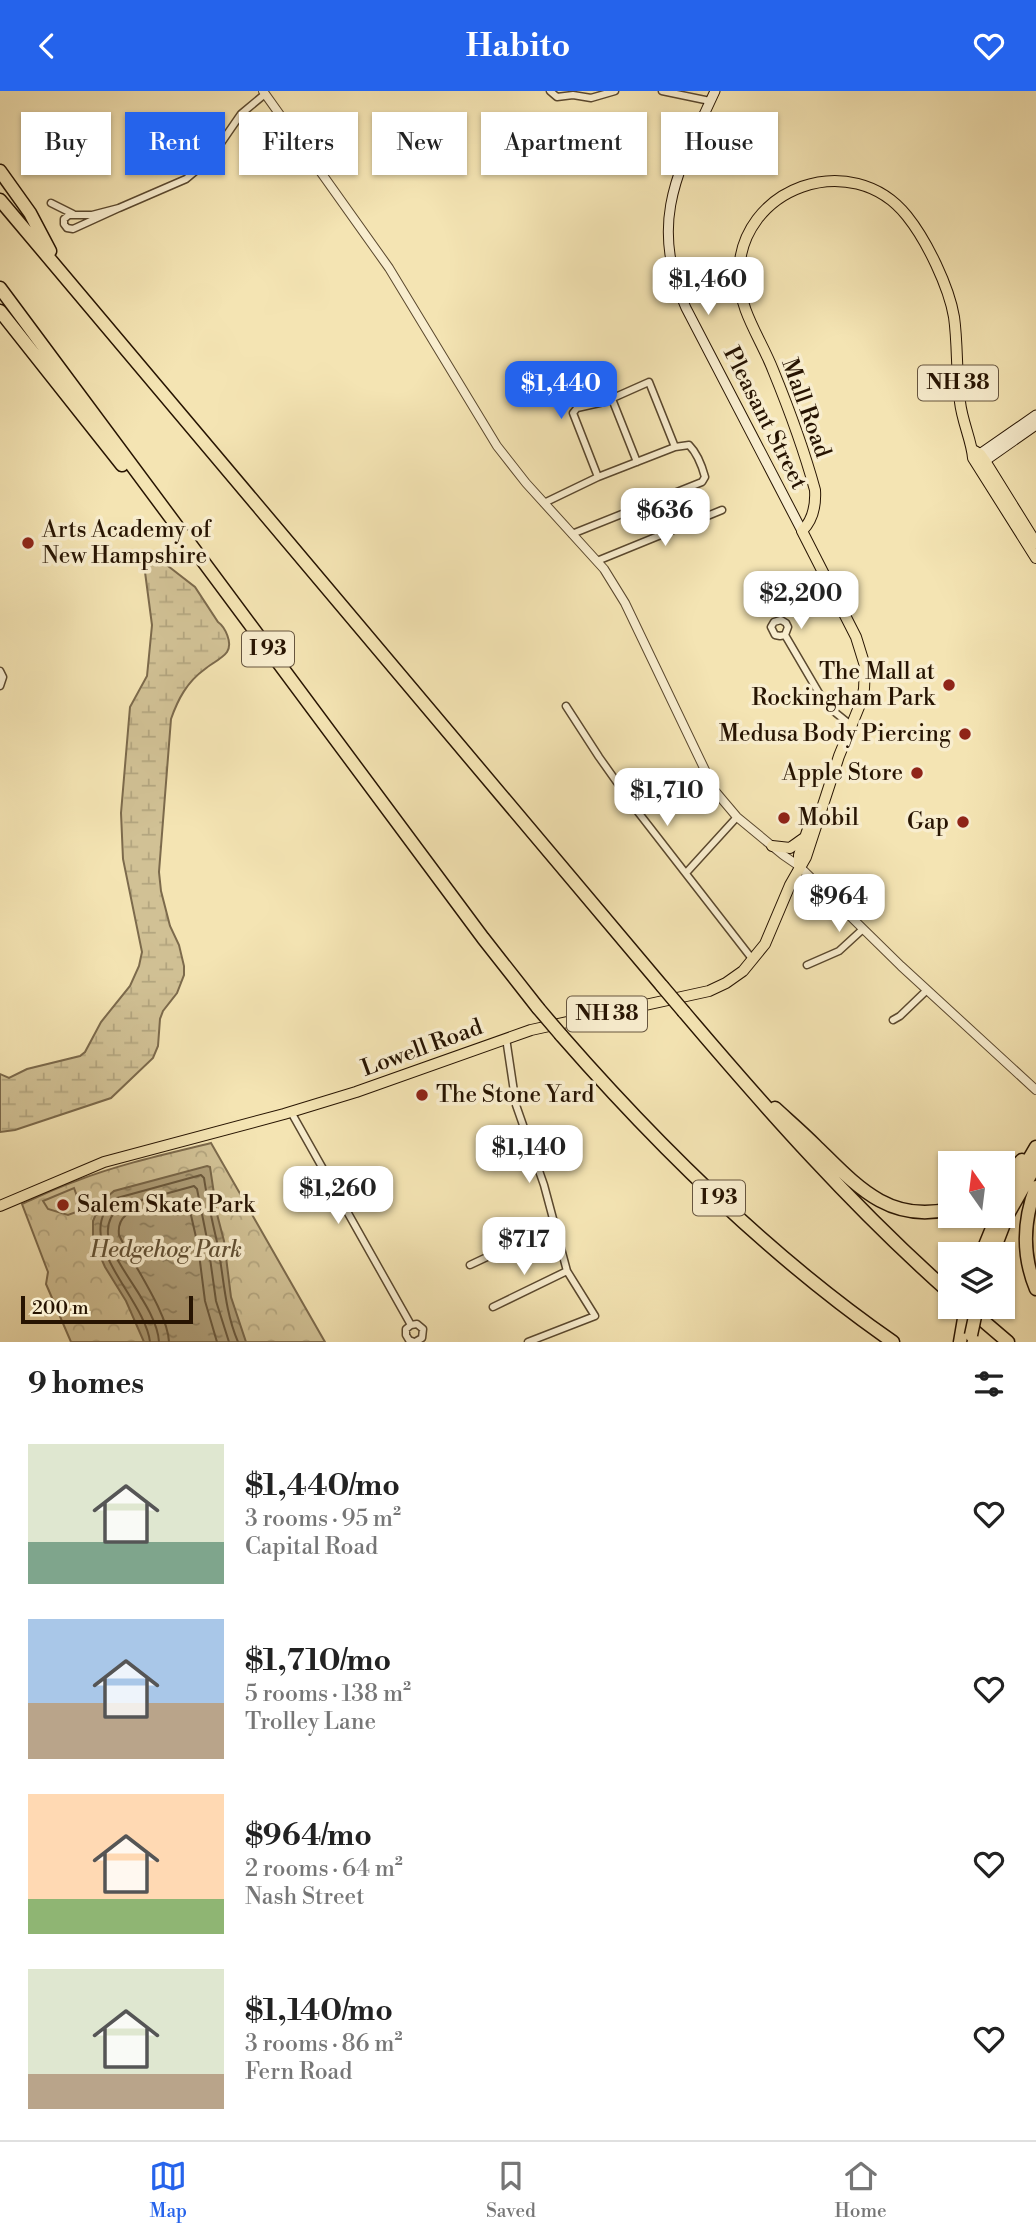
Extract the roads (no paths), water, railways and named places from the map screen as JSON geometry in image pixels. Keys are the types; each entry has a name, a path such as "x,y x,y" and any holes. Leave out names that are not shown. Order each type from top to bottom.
{"highway":[{"path":"0,171 30,213 61,272"},
{"path":"0,200 728,1064 829,1177 938,1282"},
{"name":"I 93","path":"0,288 483,938 538,1008 646,1127 743,1221 819,1286 893,1342"},
{"path":"0,311 208,569"},
{"path":"728,1064 867,1195 908,1211 938,1211"},
{"path":"1015,1168 1036,1147"},
{"path":"1015,1183 1036,1147"},
{"path":"997,1242 1007,1216 1036,1165"},
{"path":"1036,1187 1029,1208 1025,1239 1027,1261 1036,1289"},
{"path":"966,1336 972,1319"},
{"path":"981,1319 1008,1342"}],"main road":[{"name":"Pleasant Street","path":"715,91 672,191 667,217 670,257 676,283 686,308 802,531 863,656 864,689 806,857 799,866"},
{"name":"Mall Road","path":"802,531 812,516 815,490 773,370 742,301 738,276 741,252 751,229 767,208 794,189 826,181 844,181 860,185 889,199 910,220 938,270 951,302 961,413 978,458 1036,558"},
{"path":"978,458 1036,415"},
{"path":"978,458 1036,425"},
{"name":"Mall Road","path":"978,458 1036,543"},
{"name":"Pleasant Street","path":"799,866 799,855 831,765 839,757"},
{"path":"772,846 790,848 805,838"},
{"name":"Lowell Road","path":"0,1206 104,1162 291,1112 383,1083 544,1026 709,991 734,978 765,944 799,866"}],"street":[{"path":"550,91 557,97 573,93 591,98 615,91"},
{"path":"662,91 710,101"},
{"path":"75,215 51,203 66,228 73,229 181,182 199,170 214,154 241,114 264,93 389,268 486,429 513,467 597,561 619,591 711,785 737,817 799,866 927,990 1036,1090"},
{"path":"64,224 67,216 92,215 119,208"},
{"path":"598,477 573,414 577,408 611,399 649,382 675,447"},
{"path":"611,399 637,462"},
{"path":"544,503 598,477 675,447 689,445 694,449 705,477 702,482 572,534"},
{"path":"597,561 722,510"},
{"path":"785,635 826,705 852,726"},
{"path":"0,671 3,677 0,686"},
{"path":"566,706 630,801 753,960"},
{"path":"687,873 737,817"},
{"path":"807,965 839,951 863,929"},
{"path":"893,1020 927,990"},
{"path":"916,1001 937,999"},
{"path":"506,1038 516,1105 544,1185 567,1271 595,1316 528,1342"},
{"path":"291,1112 411,1325"},
{"path":"470,1265 555,1225"},
{"path":"493,1307 567,1271"},
{"path":"411,1325 419,1325 424,1332 421,1340 415,1342 405,1335 406,1329 411,1325"}],"water":[{"path":"210,1167 224,1241 231,1297 246,1342 144,1342 126,1301 105,1267 93,1240 93,1221 101,1202 114,1191"}],"place":[{"name":"Arts Academy of New Hampshire","path":"28,543"},
{"name":"The Mall at Rockingham Park","path":"949,685"},
{"name":"Medusa Body Piercing","path":"965,734"},
{"name":"Apple Store","path":"917,773"},
{"name":"Mobil","path":"784,818"},
{"name":"Gap","path":"963,822"},
{"name":"The Stone Yard","path":"422,1095"},
{"name":"Salem Skate Park","path":"63,1205"}],"park label":[{"name":"Hedgehog Park","path":"166,1250"}]}
